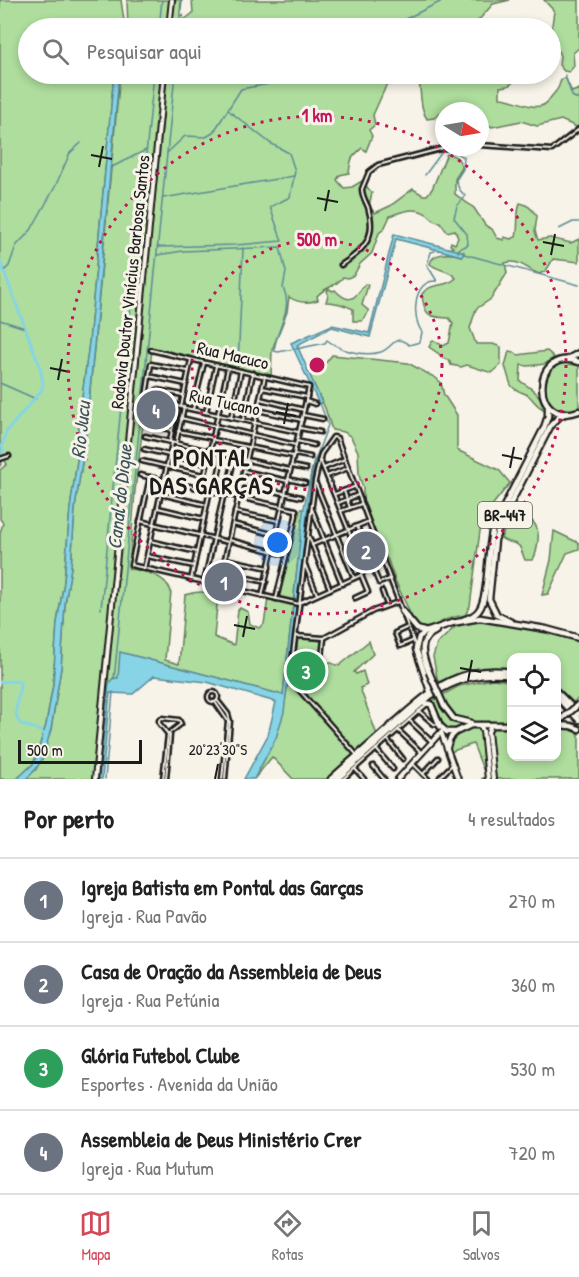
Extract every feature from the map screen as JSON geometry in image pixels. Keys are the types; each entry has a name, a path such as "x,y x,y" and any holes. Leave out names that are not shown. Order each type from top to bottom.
{"main road":[{"path":"170,18 172,0"},
{"name":"Rodovia Doutor Vinícius Barbosa Santos","path":"95,779 163,84"},
{"name":"BR-447","path":"463,620 476,613 482,605 491,534 546,423 548,405 542,393 543,377 552,365 579,353"},
{"path":"564,360 579,363"},
{"path":"548,405 567,413 579,411"},
{"name":"BR-447","path":"511,622 497,615 489,599 496,535 551,425 567,413"},
{"path":"402,611 417,629 426,632"},
{"path":"458,779 431,704 416,649 419,637 426,632 452,623 480,618 566,633 579,638"},
{"path":"452,623 430,634 423,643 422,654 444,706 454,719 480,725"},
{"path":"337,779 447,681 488,670 507,673"},
{"path":"331,779 430,694"},
{"path":"561,698 579,714"},
{"path":"561,700 579,720"},
{"path":"422,703 431,704"},
{"path":"561,719 579,704"},
{"path":"561,724 579,729"},
{"path":"439,725 446,732 456,732"},
{"path":"447,748 450,738 468,725 507,725"},
{"path":"480,725 483,731 490,779"},
{"path":"490,725 488,732 490,779"},
{"path":"399,779 432,742 442,735"},
{"path":"442,735 446,739 450,738"}],"street":[{"path":"489,146 556,148 579,129"},
{"path":"341,265 365,246 371,224 362,189 371,169 378,165 435,150"},
{"name":"Rua Macuco","path":"151,350 309,387 306,399"},
{"path":"144,569 172,442 172,429 181,406 191,360"},
{"path":"193,409 204,363"},
{"path":"186,384 148,376 151,364 188,371"},
{"path":"206,412 216,366"},
{"path":"202,488 228,368"},
{"path":"231,417 241,371"},
{"path":"243,420 253,373"},
{"name":"Rua Tucano","path":"148,376 146,397 299,432"},
{"path":"219,586 266,376"},
{"path":"262,388 306,399 315,404"},
{"path":"154,399 158,390 184,395"},
{"path":"260,399 304,410"},
{"path":"262,596 306,399"},
{"path":"172,442 178,431 181,406"},
{"path":"258,410 302,420"},
{"path":"145,411 175,417"},
{"path":"303,415 323,419"},
{"path":"181,418 252,435 314,445"},
{"path":"143,423 172,429"},
{"path":"300,428 320,432"},
{"path":"178,431 249,447 310,457"},
{"path":"145,436 306,470"},
{"path":"359,757 291,680 297,603 315,481 319,461 332,438 337,438 416,649"},
{"path":"144,449 207,464"},
{"path":"190,580 207,505 223,453"},
{"path":"204,583 235,455"},
{"path":"3,458 9,456"},
{"path":"324,468 345,459"},
{"path":"142,461 204,475"},
{"path":"150,477 131,565 297,603 365,572 335,494 319,461"},
{"path":"327,476 348,468"},
{"path":"244,471 305,483"},
{"path":"140,475 295,509 296,516 276,599"},
{"path":"315,481 354,578"},
{"path":"241,484 301,497"},
{"path":"335,494 356,486"},
{"path":"344,491 350,508"},
{"path":"161,494 207,505"},
{"path":"338,503 359,495"},
{"path":"341,511 362,503"},
{"path":"311,507 342,584"},
{"path":"158,508 204,519"},
{"path":"235,512 279,521"},
{"path":"140,521 273,550 286,555"},
{"path":"312,544 368,521"},
{"path":"233,524 276,535"},
{"path":"357,526 367,552"},
{"path":"308,534 330,589"},
{"path":"150,541 197,552"},
{"path":"359,555 378,548"},
{"path":"147,556 194,566"},
{"path":"225,559 269,568"},
{"path":"364,568 382,560"},
{"path":"304,562 317,594"},
{"path":"371,564 379,583 390,579"},
{"path":"222,572 266,582"},
{"path":"355,598 368,592 361,575"},
{"path":"382,591 387,606"},
{"path":"296,636 324,638 380,608 398,602"},
{"path":"408,627 395,633 398,642 400,646 413,640"},
{"path":"322,657 324,638"},
{"path":"216,701 228,721 224,779"},
{"path":"343,779 426,704 431,704"},
{"path":"419,711 434,725 439,725"},
{"path":"164,779 169,734 181,725 180,720 160,719 159,723 169,734"},
{"path":"408,720 432,742"},
{"path":"398,730 422,753"},
{"path":"387,740 403,759"},
{"path":"376,749 393,769"},
{"path":"423,774 438,758"},
{"path":"412,764 428,779"},
{"path":"440,777 453,764"},
{"path":"372,766 384,779"},
{"path":"355,769 364,779"}],"green space":[{"path":"0,0 121,0 124,18 18,18 18,84 113,84 89,343 79,420 78,454 70,509 64,582 57,623 53,685 46,725 36,757 33,764 17,779 0,779 0,533 3,523 0,519 0,470 7,464 4,459 0,466"},
{"path":"127,0 171,0 169,18 128,18"},
{"path":"174,0 181,0 180,15 183,15 184,18 172,18"},
{"path":"192,0 510,0 493,4 481,18 187,18 193,13"},
{"path":"544,0 579,0 579,48 573,53 574,66 569,72 561,67 561,18 553,18 554,11"},
{"path":"565,77 572,92 579,89 579,128 561,120 537,126 521,121 492,127 489,125 489,102 435,102 435,117 427,119 419,84 511,84 500,87 500,98 533,106 545,104"},
{"path":"119,84 163,84 94,779 26,779 36,769 51,729 61,668 75,508 85,443"},
{"path":"166,84 391,84 386,86 373,115 375,125 369,130 372,136 366,151 362,148 352,158 349,173 340,175 337,180 344,188 352,187 362,181 372,193 369,206 375,213 390,206 413,189 427,195 432,189 446,156 455,156 462,168 455,179 455,194 474,208 497,238 504,240 504,237 511,239 516,237 520,203 529,207 537,216 535,231 538,240 550,238 571,243 579,239 579,262 553,259 546,271 539,274 519,263 505,263 507,273 491,299 476,309 470,328 476,344 493,344 501,347 501,365 492,373 467,365 461,367 451,365 449,360 442,358 429,347 433,340 443,346 449,343 453,323 449,318 429,314 424,307 422,294 429,288 448,283 456,278 451,273 430,264 439,255 462,256 464,253 449,249 453,247 450,245 451,242 455,244 458,238 455,230 447,232 440,222 423,212 414,210 390,216 384,229 379,233 372,253 360,264 354,275 348,278 343,277 324,290 317,296 318,300 304,302 289,297 287,312 272,350 271,377 152,350 135,491 129,569 154,575 164,581 171,591 165,660 179,664 185,595 202,592 218,595 214,637 234,645 240,608 248,612 250,624 259,628 264,624 268,599 293,604 283,695 131,655 118,678 109,683 99,779 97,779"},
{"path":"365,284 368,285 362,305 369,311 362,321 353,321 353,309 326,302 329,289 335,290 348,299 355,296"},
{"path":"509,351 518,355 547,351 554,357 545,364 521,365 520,381 538,395 543,409 528,395 512,387 505,366"},
{"path":"332,355 408,363 436,378 441,383 444,395 457,415 457,450 499,470 510,483 490,508 480,531 470,606 465,615 450,618 430,627 415,624 388,560 379,548 363,502 358,452 351,437 344,432 332,430 325,408 307,370 316,373 318,366 324,365"},
{"path":"564,362 579,364 579,408 565,412 556,411 547,396 544,383 549,371"},
{"path":"515,508 531,520 537,528 536,554 532,560 525,560 519,546 501,538"},
{"path":"304,509 293,602 278,599 298,513"},
{"path":"554,531 579,543 579,549 567,553 548,594 542,595 551,560"},
{"path":"491,621 550,632 579,643 579,698 573,702 561,691 561,653 507,653 507,669 474,669 438,682 433,657 437,644 455,627 470,622"},
{"path":"298,638 322,641 320,659 339,666 369,641 373,654 354,672 356,674 363,671 367,685 360,688 377,735 357,753 293,680"},
{"path":"492,679 507,681 507,722 469,722 449,731 441,726 432,702 459,686"},
{"path":"288,680 355,755 328,779 293,779 272,757 254,779 277,731 284,708"},
{"path":"507,726 507,761 561,761 561,727 570,727 579,731 579,779 495,779 489,729"},
{"path":"470,727 480,727 481,730 487,779 481,779 486,777 473,744 450,752 452,736"}],"water":[{"name":"Rio Jucu","path":"113,84 118,84 85,443 75,508 71,567 65,604 61,668 51,729 43,758 26,779 17,779 33,764 36,757 46,725 53,685 57,623 64,582 70,509 78,454 79,420 89,343"},
{"path":"394,234 464,252 462,256 396,239 370,337 332,327 297,345 322,403 319,404 291,343 332,325 369,333"},
{"path":"314,460 296,602 294,597 303,512"},
{"path":"293,606 296,607 296,612 284,712 276,738 254,779 244,779 268,735 276,702 207,682 154,676 133,694 110,693 102,779 99,779 109,683 113,678 118,678 120,652 283,695"}],"waterway":[{"path":"160,18 162,0"},
{"name":"Canal do Dique","path":"180,18 182,0"},
{"path":"407,18 444,0"},
{"path":"565,75 572,96 579,100"},
{"path":"101,609 153,84"},
{"name":"Canal do Dique","path":"114,679 174,84"},
{"path":"167,153 185,136 206,137 213,133 241,89 268,84"},
{"path":"157,247 282,241 270,207 290,197 295,171 289,153 270,143 228,110"},
{"path":"4,271 9,266 16,246 31,230 55,187 70,153 81,143"},
{"path":"110,168 146,150"},
{"path":"425,175 442,152 450,150 464,157 463,169 456,180 465,196 457,206 454,218 467,234 468,245 459,249 458,252"},
{"path":"163,198 294,176"},
{"path":"559,229 573,222 579,222"},
{"path":"157,255 183,251 280,247 286,272 283,288 287,303 274,351 294,349"},
{"path":"238,368 243,248"},
{"path":"296,349 325,343 327,340 346,350 367,354 381,352 400,340 409,345 420,342 422,332 416,317 416,300 423,286 437,281 427,265 431,252 435,251"},
{"path":"464,254 579,285"},
{"path":"0,261 40,367 43,384 41,391 7,431 2,445 4,459"},
{"path":"0,320 25,328"},
{"path":"148,348 246,371"},
{"path":"259,374 310,384"},
{"path":"0,383 36,399"},
{"path":"315,460 328,425 320,403"},
{"path":"546,429 554,414"},
{"path":"310,478 312,468"},
{"path":"485,605 486,598"},
{"path":"0,682 17,681 20,683 16,712 19,722 45,735"},
{"name":"Canal do Dique","path":"105,779 113,692"}],"place":[{"name":"Assembleia de Deus Ministério Crer","path":"156,410"},
{"name":"Casa de Oração da Assembleia de Deus","path":"366,551"},
{"name":"Igreja Batista em Pontal das Garças","path":"224,582"},
{"name":"Glória Futebol Clube","path":"306,671"}],"district":[{"name":"PONTAL DAS GARÇAS","path":"212,471"}]}
